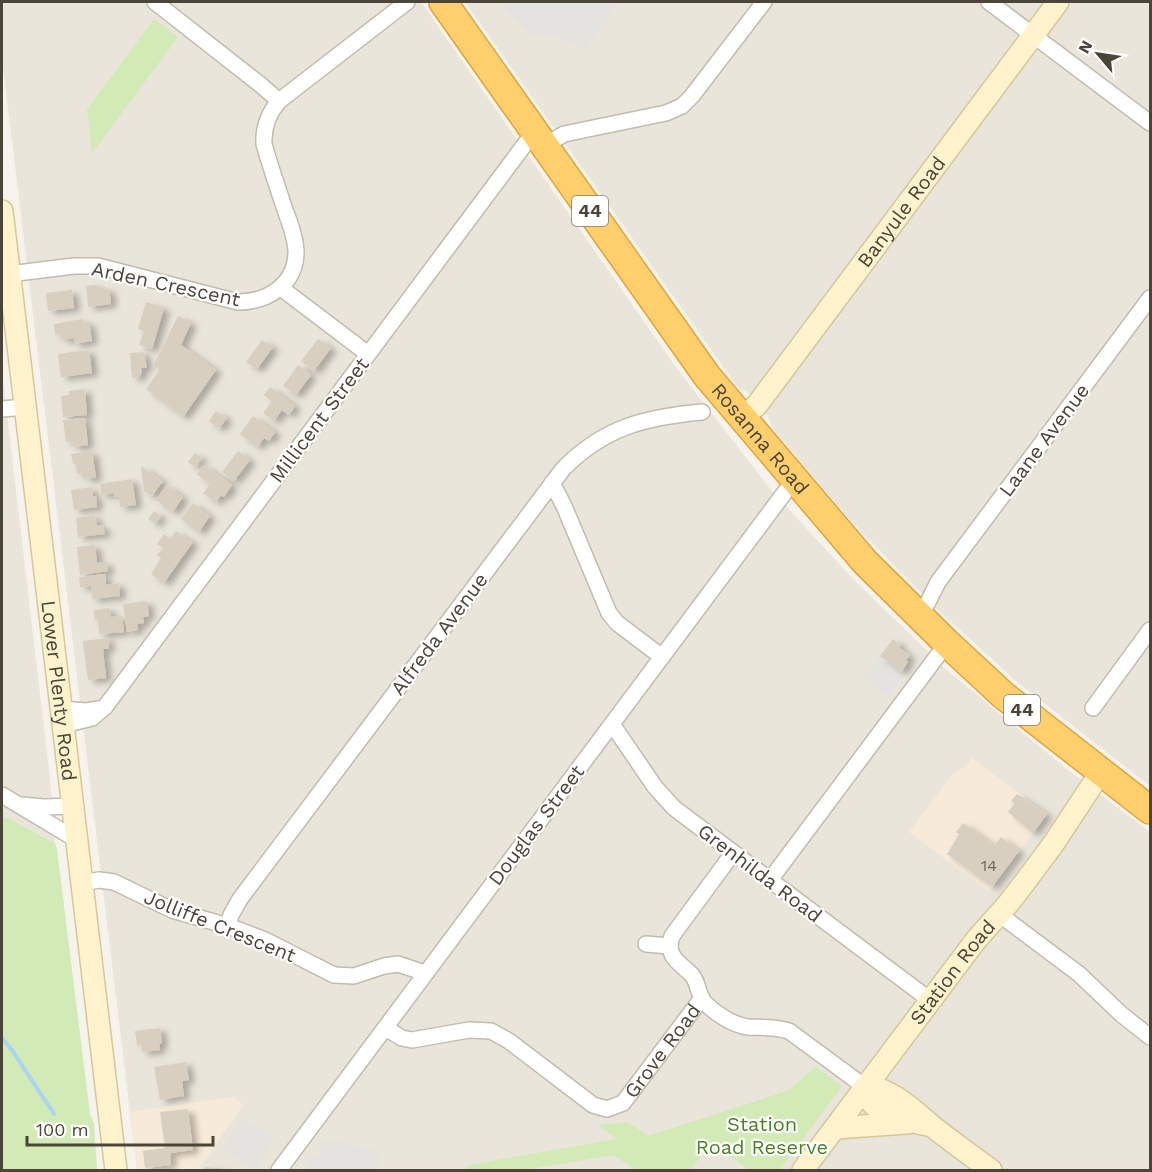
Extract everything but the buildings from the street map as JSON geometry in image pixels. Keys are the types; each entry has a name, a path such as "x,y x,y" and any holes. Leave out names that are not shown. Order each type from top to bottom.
{"highway":[{"name":"Rosanna Road","path":"443,2 687,348 742,418 864,562 947,644 1003,695 1150,810"}],"street":[{"path":"155,2 279,101"},
{"path":"368,354 281,288 294,267 296,250 263,135 268,117 279,101 407,2"},
{"path":"539,139 666,113 682,106 698,89 764,2"},
{"path":"989,2 1150,123"},
{"name":"Banyule Road","path":"742,418 758,405 1058,2"},
{"name":"Millicent Street","path":"63,717 92,718 105,707 368,354 539,139"},
{"name":"Lower Plenty Road","path":"2,211 116,1170"},
{"name":"Arden Crescent","path":"9,274 75,266 98,266 238,302 265,298 281,288"},
{"name":"Laane Avenue","path":"914,612 1150,298"},
{"path":"2,410 25,407"},
{"name":"Alfreda Avenue","path":"228,926 240,899 552,483 574,458 598,439 614,431 661,417 702,412"},
{"name":"Douglas Street","path":"279,1170 794,480"},
{"path":"552,483 609,613 617,623 662,657"},
{"path":"1093,708 1150,630"},
{"path":"770,880 947,644"},
{"name":"Grenhilda Road","path":"612,723 667,801 930,1000"},
{"name":"Station Road","path":"803,1170 975,940 999,914 1054,843 1101,772"},
{"path":"2,795 77,840"},
{"path":"19,804 43,807 74,806"},
{"path":"702,998 693,976 675,961 670,946 675,931 733,853"},
{"name":"Jolliffe Crescent","path":"82,883 99,880 114,882 172,910 228,926 283,948 334,975 354,976 390,966 403,965 421,979"},
{"path":"999,914 1079,974 1121,1014 1150,1037"},
{"path":"646,944 670,946"},
{"name":"Grove Road","path":"388,1024 421,1038 469,1030 491,1031 509,1041 593,1105 608,1109 623,1103 702,998 716,1012 735,1024 747,1027 776,1027 789,1031 865,1087 883,1090 920,1114 924,1125 991,1170"},
{"path":"835,1128 924,1125"}],"shaded area":[{"path":"2,2 421,2 675,366 772,491 855,581 947,670 1068,770 1150,832 1150,1170 137,1170 2,59"},
{"path":"465,2 1150,2 1150,786 1017,682 936,608 852,522 775,431 766,414 746,391 739,389"},
{"path":"509,2 619,2 585,51 554,34 532,35 504,8"},
{"path":"2,372 50,779 55,843 2,815"},
{"path":"880,656 905,674 888,697 863,678"},
{"path":"972,758 1047,814 989,892 909,832 953,773 965,767"},
{"path":"234,1097 243,1105 198,1170 137,1170 129,1112"},
{"path":"243,1117 275,1139 254,1170 222,1147"},
{"path":"323,1138 382,1153 377,1170 304,1170 309,1157 318,1158"}],"green space":[{"path":"154,19 178,37 92,153 87,109"},
{"path":"2,815 55,843 57,849 90,1114 94,1123 97,1170 2,1170"},
{"name":"Station Road Reserve","path":"816,1067 842,1086 780,1170 749,1170 712,1142 690,1170 635,1170 614,1155 524,1170 466,1170 468,1165 617,1139 598,1125 627,1122 648,1136 787,1091"}],"waterway":[{"path":"2,1038 54,1114"}]}
